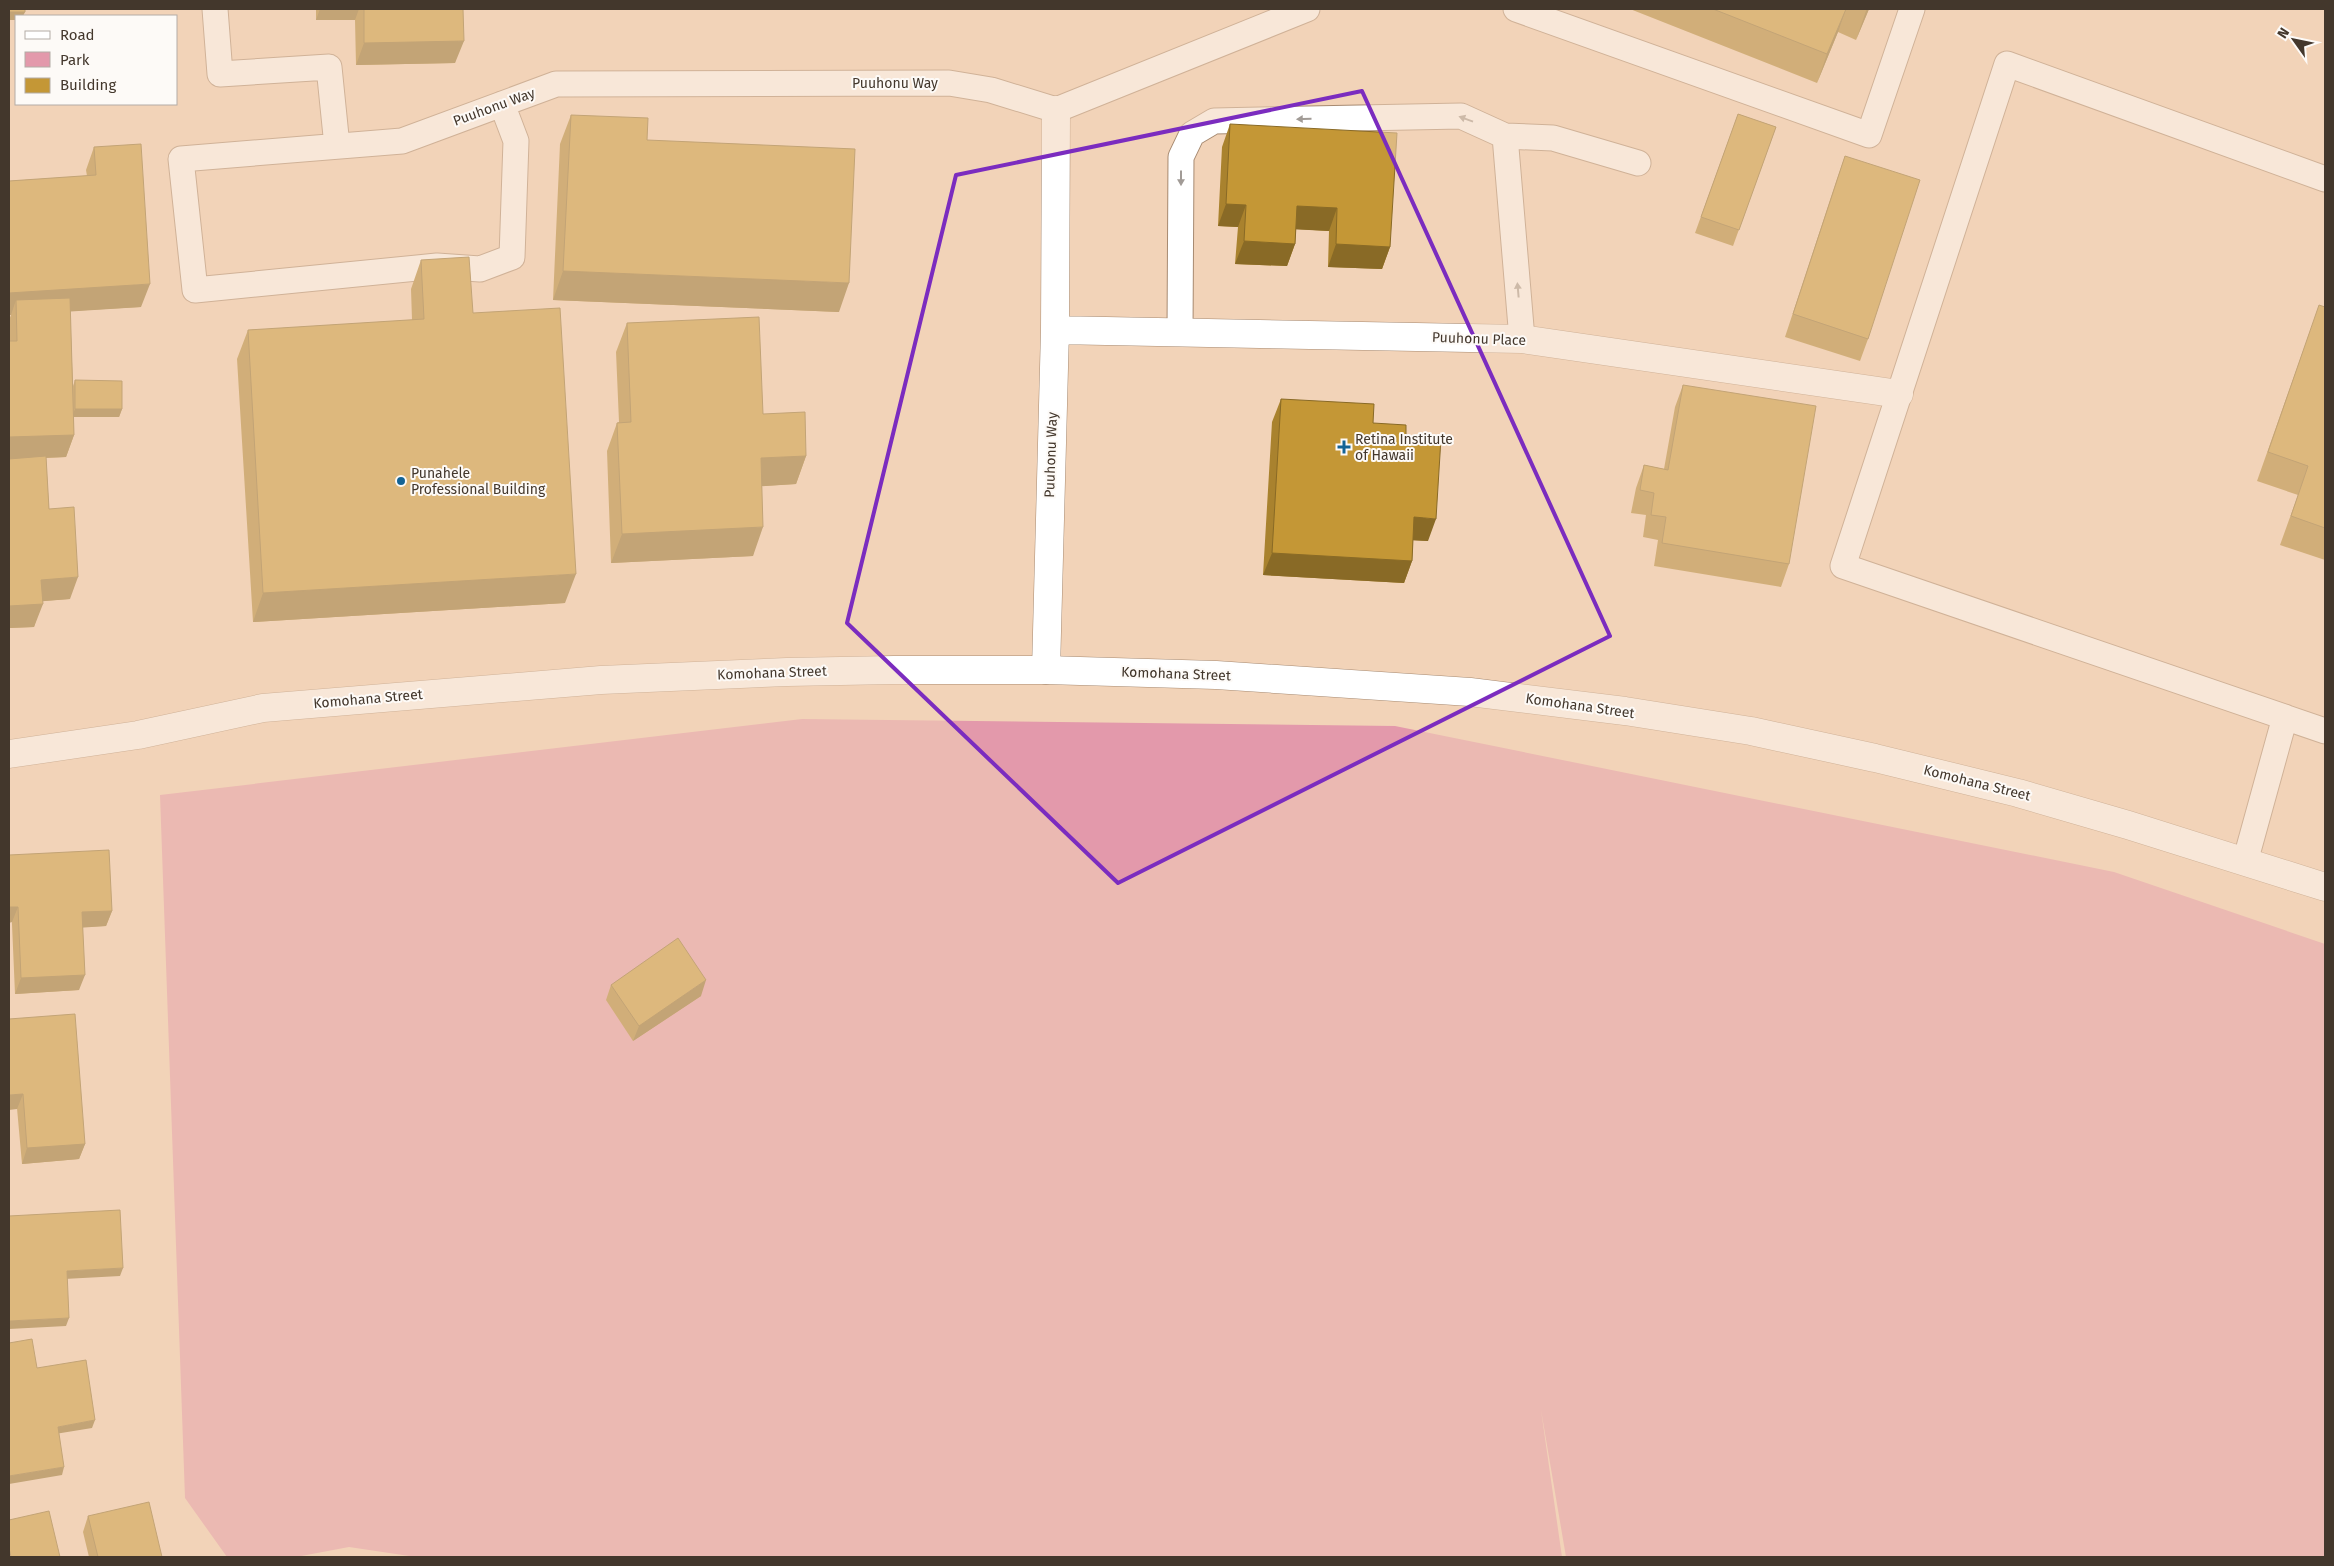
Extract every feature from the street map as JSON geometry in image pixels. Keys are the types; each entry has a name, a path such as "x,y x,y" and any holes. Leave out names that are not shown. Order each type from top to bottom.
{"main road":[{"name":"Puuhonu Way","path":"1046,670 1055,330 1056,110"},
{"name":"Puuhonu Place","path":"1055,330 1522,339 1899,394"},
{"name":"Komohana Street","path":"9,754 138,736 263,708 601,680 820,671 1046,670 1216,675 1470,692 1635,713 1750,731 1875,758 2018,793 2325,887"}],"lane":[{"path":"215,9 220,74 329,67 337,146"},
{"path":"1056,110 1307,9"},
{"path":"1530,11 1869,135 1912,9"},
{"path":"2325,180 2007,64 1843,566 2325,731"},
{"name":"Puuhonu Way","path":"502,104 516,141 512,257 480,269 437,266 194,290 181,159 402,141 556,84 949,83 991,90 1056,110"},
{"path":"1180,333 1181,157 1192,134 1214,121 1461,116 1505,136 1553,138 1638,163"},
{"path":"1505,136 1522,339"},
{"path":"2245,862 2285,717"}],"highlighted area":[{"path":"1362,91 1610,636 1118,883 847,623 956,175"}],"green space":[{"path":"802,719 1395,726 2114,872 2325,944 2325,1557 1566,1557 1541,1410 1562,1557 416,1557 349,1547 296,1557 227,1557 185,1498 160,795"}],"building":[{"path":"9,9 25,9 25,12 9,12"},
{"path":"364,9 463,9 464,41 364,43"},
{"path":"1713,9 1846,9 1827,54"},
{"path":"1738,114 1776,127 1739,230 1701,217"},
{"path":"571,115 648,118 647,140 855,149 849,283 563,271"},
{"path":"1230,124 1397,133 1390,247 1336,244 1337,208 1297,206 1295,244 1244,241 1246,205 1226,204"},
{"path":"141,144 150,284 9,293 9,181 96,175 94,147"},
{"path":"1845,156 1920,180 1868,339 1793,314"},
{"name":"Punahele Professional Building","path":"469,257 473,313 560,308 576,574 263,593 248,330 424,319 421,260"},
{"path":"70,298 74,435 9,437 9,341 17,341 16,300"},
{"path":"2319,305 2325,307 2325,528 2291,516 2308,466 2268,452"},
{"path":"759,317 763,414 805,412 806,456 761,458 763,527 622,534 617,423 631,422 627,323"},
{"path":"75,380 122,381 122,409 75,409"},
{"path":"1683,385 1816,406 1789,564 1662,543 1666,517 1651,515 1654,493 1640,490 1644,465 1668,470"},
{"path":"1281,399 1374,404 1373,423 1406,425 1406,436 1441,438 1436,519 1414,517 1412,561 1272,553"},
{"path":"46,456 49,509 74,507 78,577 41,580 43,604 9,606 9,459"},
{"path":"109,850 112,911 82,912 85,975 21,978 18,907 9,907 9,855"},
{"path":"678,938 706,980 639,1026 611,985"},
{"path":"75,1014 85,1144 27,1148 23,1094 9,1095 9,1019"},
{"path":"120,1210 123,1268 67,1271 69,1318 9,1321 9,1216"},
{"path":"32,1339 37,1368 86,1360 95,1420 58,1427 64,1467 9,1476 9,1343"},
{"path":"149,1502 162,1557 98,1557 88,1516"},
{"path":"49,1511 60,1557 11,1557 9,1548 9,1520"}],"place":[{"name":"Retina Institute of Hawaii","path":"1344,447"},
{"name":"Punahele Professional Building","path":"401,481"}]}
